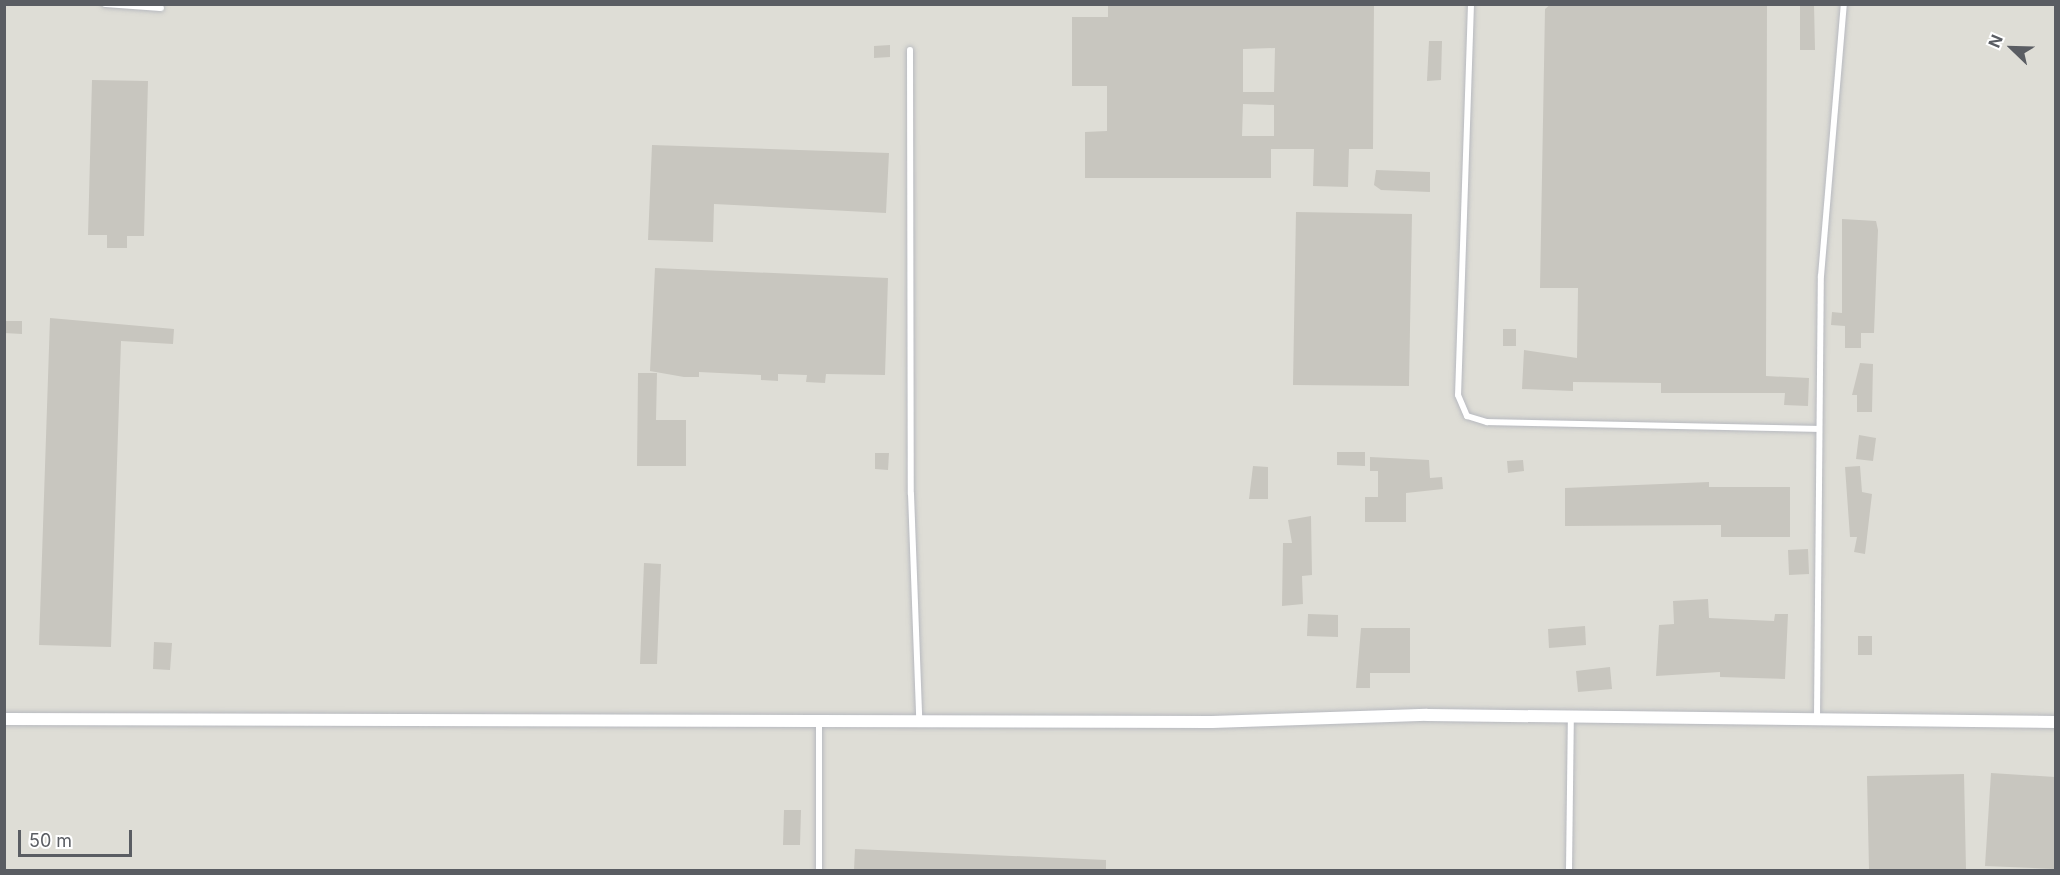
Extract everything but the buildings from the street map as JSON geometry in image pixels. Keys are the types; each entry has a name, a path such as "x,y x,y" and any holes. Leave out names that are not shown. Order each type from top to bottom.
{"street":[{"path":"4,720 919,717 1212,722 1571,716 1817,716 2055,722"}],"lane":[{"path":"105,4 161,8"},
{"path":"1471,4 1458,395 1467,416 1487,422 1819,429"},
{"path":"1817,716 1821,276 1844,4"},
{"path":"910,50 911,494 919,717"},
{"path":"1569,870 1571,716"},
{"path":"819,718 819,870"}],"shaded area":[{"path":"5,5 2055,5 2055,870 5,870"}]}
